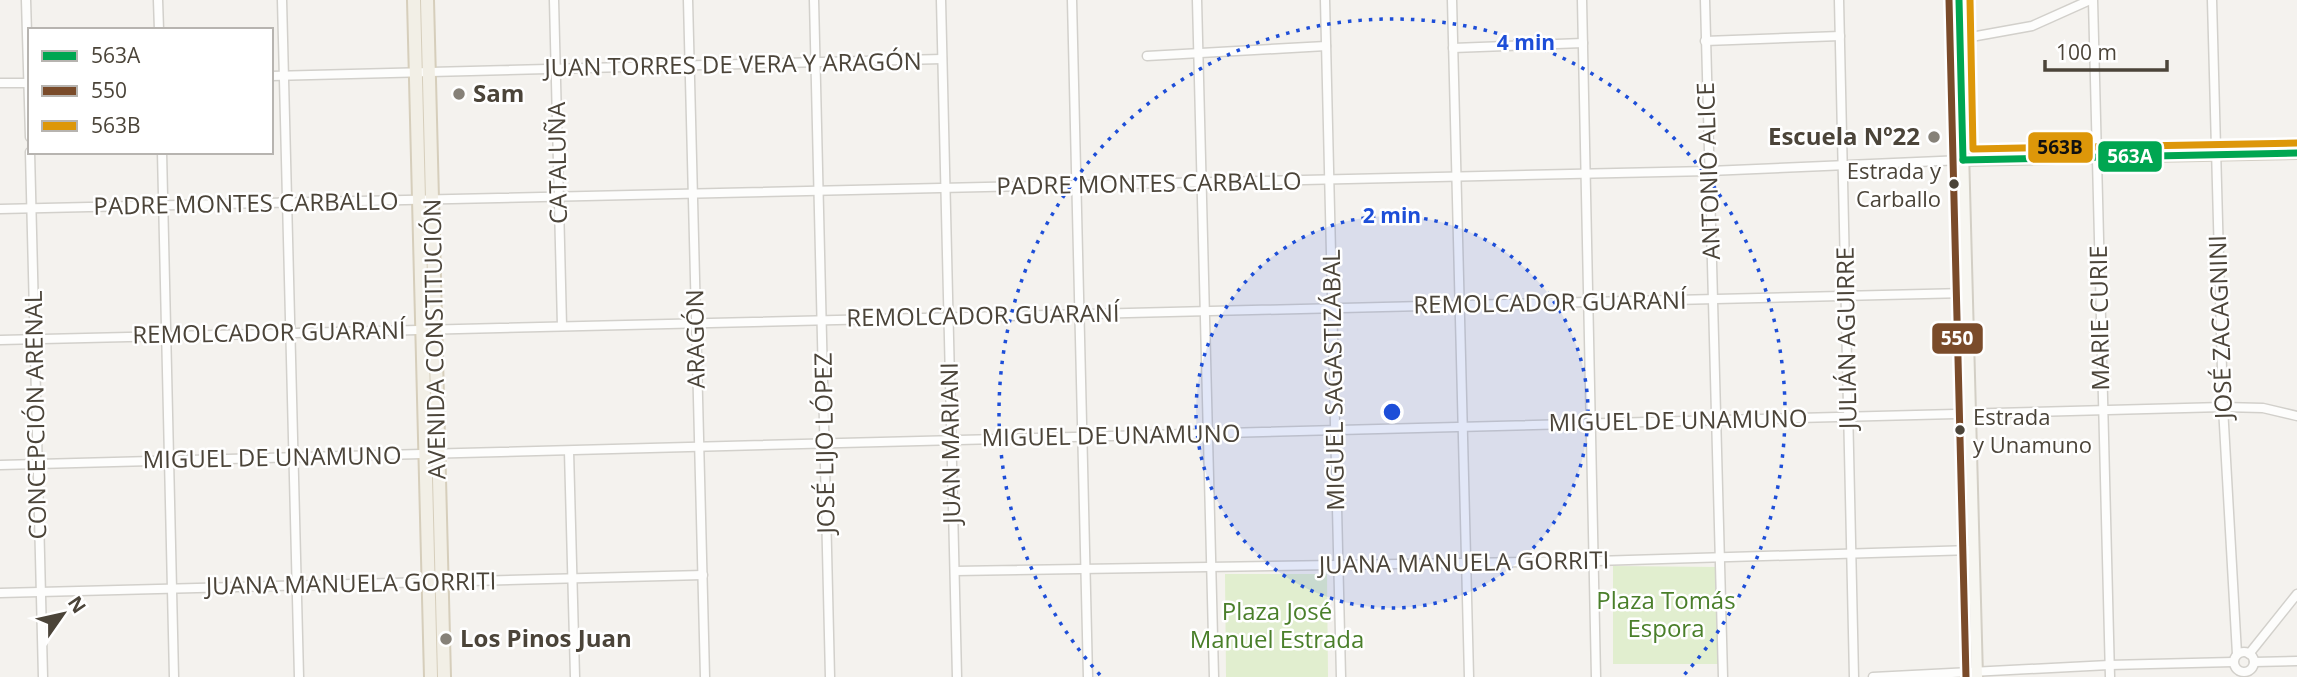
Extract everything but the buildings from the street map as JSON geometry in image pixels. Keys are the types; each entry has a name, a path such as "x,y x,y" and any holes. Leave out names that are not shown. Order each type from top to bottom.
{"main road":[{"name":"AVENIDA CONSTITUCIÓN","path":"415,0 422,72 426,200 435,582 431,677"},
{"name":"AVENIDA CONSTITUCIÓN","path":"422,72 427,0"},
{"path":"1959,0 1977,675"},
{"name":"PADRE MONTES CARBALLO","path":"1963,160 2297,153"},
{"name":"AVENIDA CONSTITUCIÓN","path":"435,582 444,677"}],"street":[{"path":"26,0 28,55"},
{"path":"158,0 159,28"},
{"path":"282,0 299,677"},
{"name":"CATALUÑA","path":"554,0 562,326"},
{"name":"ARAGÓN","path":"688,0 705,677"},
{"name":"JOSÉ LIJO LÓPEZ","path":"814,0 830,677"},
{"name":"JUAN MARIANI","path":"941,0 957,677"},
{"path":"1072,0 1088,677"},
{"path":"1197,0 1214,677"},
{"name":"MIGUEL SAGASTIZÁBAL","path":"1325,0 1341,677"},
{"path":"1452,0 1469,677"},
{"path":"1582,0 1596,677"},
{"name":"ANTONIO ALICE","path":"1705,0 1723,677"},
{"name":"JULIÁN AGUIRRE","path":"1839,0 1854,677"},
{"path":"1960,39 2032,26 2091,0"},
{"name":"MARIE CURIE","path":"2091,0 2110,677"},
{"name":"JOSÉ ZACAGNINI","path":"2212,0 2223,407 2235,658"},
{"path":"1705,41 1840,36"},
{"path":"1453,48 1583,43"},
{"path":"1147,56 1326,46"},
{"name":"JUAN TORRES DE VERA Y ARAGÓN","path":"273,76 942,59"},
{"path":"0,83 28,83"},
{"name":"CONCEPCIÓN ARENAL","path":"30,154 43,677"},
{"path":"162,154 174,677"},
{"name":"PADRE MONTES CARBALLO","path":"0,209 1844,168 1963,160"},
{"name":"REMOLCADOR GUARANÍ","path":"0,340 1966,293"},
{"name":"MIGUEL DE UNAMUNO","path":"0,465 2223,407 2263,408 2297,416"},
{"path":"569,451 575,677"},
{"name":"JUANA MANUELA GORRITI","path":"955,571 1595,561 1973,550"},
{"name":"JUANA MANUELA GORRITI","path":"0,593 703,575"},
{"path":"1873,677 1977,675 2235,658 2249,654 2297,594"},
{"path":"2249,654 2257,677"},
{"path":"2235,658 2239,674 2252,666 2297,661"}],"green space":[{"name":"Plaza Tomás Espora","path":"1613,566 1719,567 1720,664 1613,664"},
{"name":"Plaza José Manuel Estrada","path":"1225,574 1327,574 1328,677 1226,677"}],"transit line":[{"name":"550","path":"1949,0 1966,677"},
{"name":"563A","path":"1959,0 1963,160"},
{"name":"563B","path":"1970,0 1973,149 2297,143"},
{"name":"563A","path":"1963,160 2297,153"}],"place":[{"name":"Sam","path":"459,94"},
{"name":"Escuela Nº22","path":"1934,137"},
{"name":"Estrada y Carballo","path":"1954,184"},
{"name":"Estrada y Unamuno","path":"1960,430"},
{"name":"Los Pinos Juan","path":"446,639"}]}
